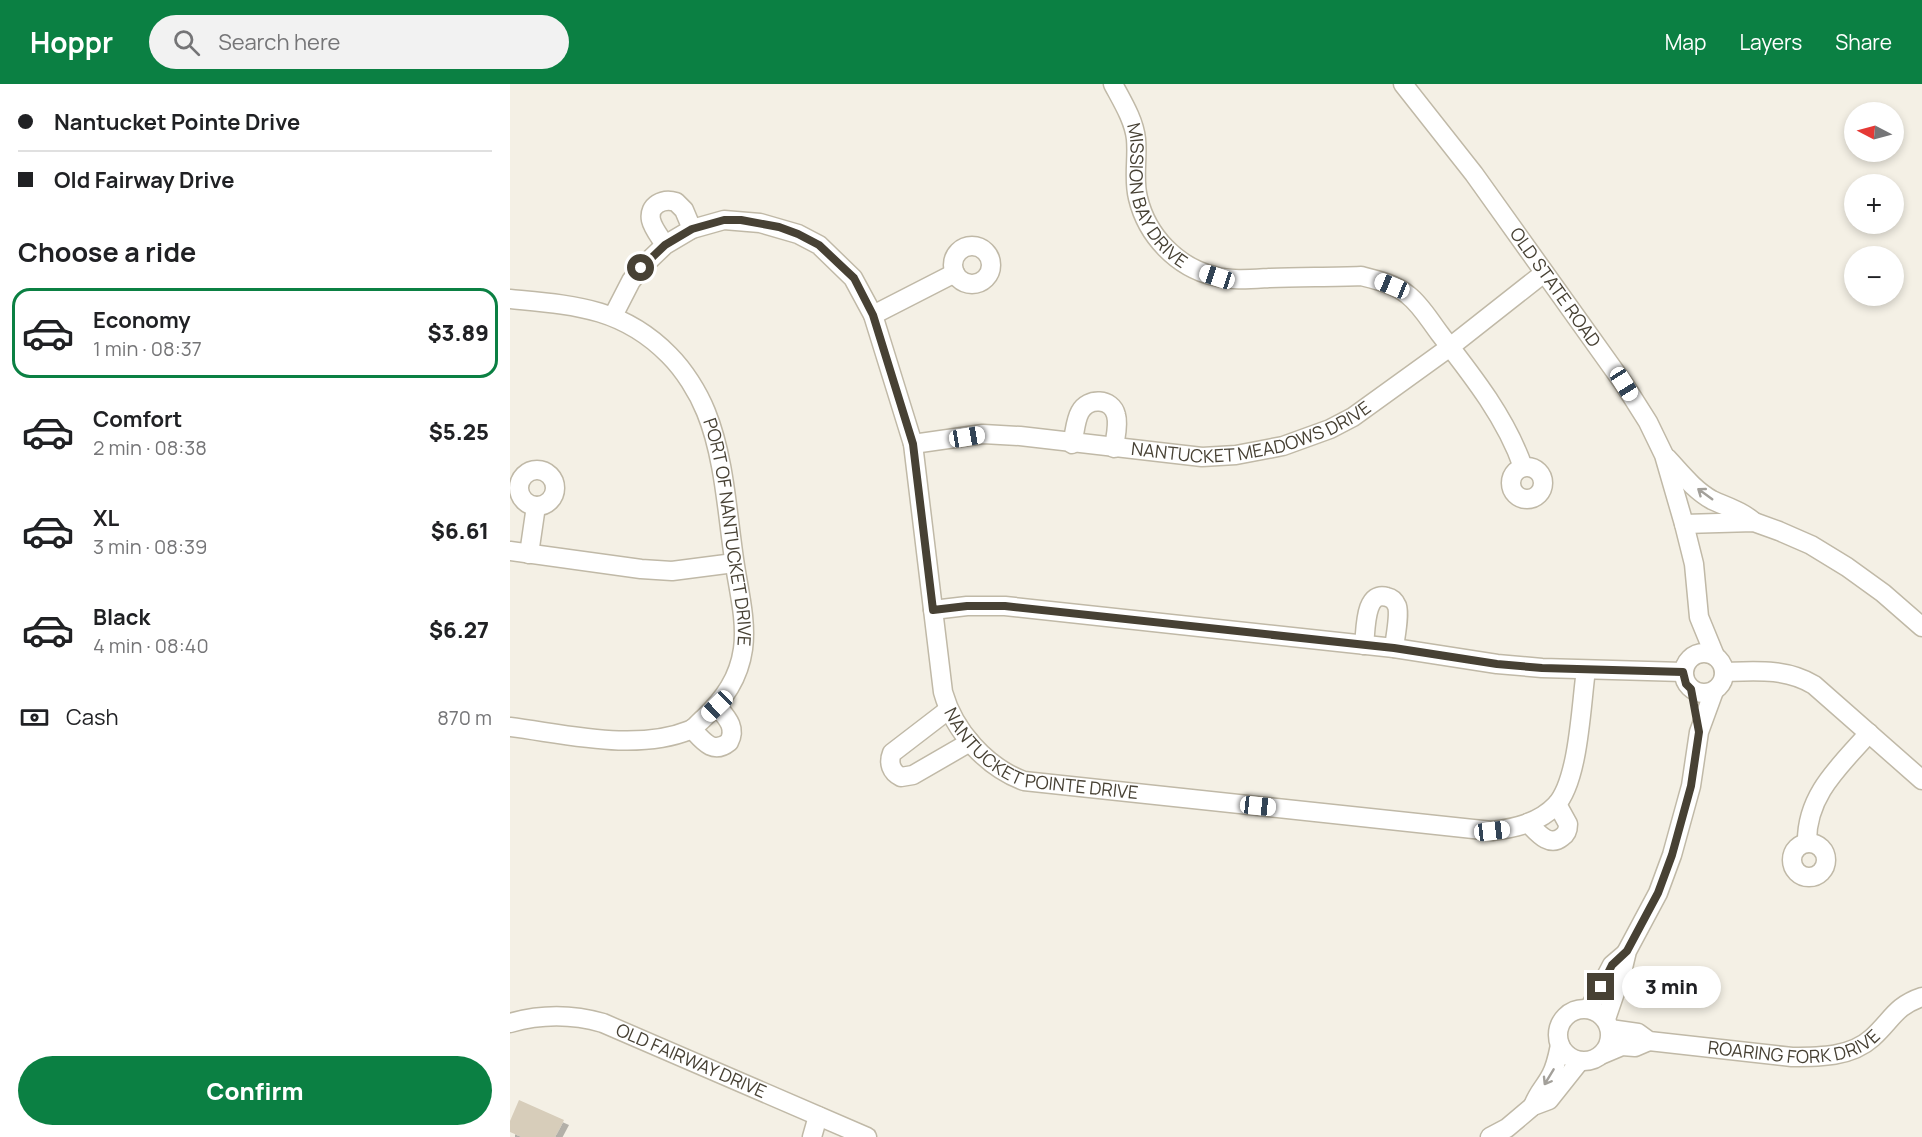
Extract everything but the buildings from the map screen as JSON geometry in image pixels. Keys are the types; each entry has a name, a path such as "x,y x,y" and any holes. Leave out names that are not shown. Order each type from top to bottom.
{"street":[{"name":"MISSION BAY DRIVE","path":"1113,84 1136,136 1135,180 1138,199 1147,224 1162,245 1195,270 1217,277 1252,279 1361,276 1378,280 1407,294 1450,347 1491,404 1508,433 1523,467"},
{"name":"OLD STATE ROAD","path":"1403,84 1474,174 1624,384 1648,422 1664,455 1684,524"},
{"path":"665,245 651,221 651,213 657,203 663,200 676,202 684,210 692,229"},
{"name":"NANTUCKET POINTE DRIVE","path":"613,316 631,281 665,245 692,229 724,220 741,220 779,227 798,234 819,245 854,278 873,315 913,444 943,692 948,710 957,727 970,742 1001,770 1024,781 1492,831 1510,829 1528,824 1557,804 1568,786 1574,764 1586,670"},
{"path":"873,315 955,273"},
{"name":"NANTUCKET MEADOWS DRIVE","path":"913,444 983,434 1020,436 1072,444 1202,457 1236,455 1284,446 1330,429 1353,417 1450,347 1544,273"},
{"name":"PORT OF NANTUCKET DRIVE","path":"510,299 576,305 613,316 645,335 669,355 689,380 706,410 716,441 745,632 740,668 731,687 717,706 692,729 665,737 628,741 510,727"},
{"path":"1072,444 1077,419 1082,408 1093,401 1100,401 1109,405 1117,416 1114,448"},
{"path":"1664,455 1689,482 1711,499 1745,514 1754,522 1811,545 1883,593 1922,627"},
{"path":"529,554 536,506"},
{"path":"1608,1024 1598,1012 1589,1009 1571,1012 1559,1027 1560,1045 1565,1053 1580,1061 1596,1059 1603,1054 1611,1040 1608,1024 1627,951 1658,893 1672,855 1691,786 1699,732 1714,691 1720,685 1719,664 1700,617 1694,564 1684,524 1754,522"},
{"path":"510,551 641,569 672,571 734,563"},
{"path":"1364,645 1369,606 1376,598 1386,596 1392,599 1398,607 1394,648"},
{"path":"933,610 967,606 1005,606 1394,648 1497,664 1586,670 1688,664 1703,653 1719,664 1801,677 1814,685 1922,780"},
{"path":"1700,617 1688,664 1686,684 1696,692 1714,691"},
{"path":"1691,689 1699,732"},
{"path":"692,729 709,746 720,748 729,742 733,732 732,726 717,706"},
{"path":"948,710 896,748 890,758 892,770 901,777 913,775 970,742"},
{"path":"1807,843 1811,809 1825,784 1869,733"},
{"path":"1528,824 1549,840 1562,838 1568,829 1568,824 1557,804"},
{"path":"1589,1009 1612,965 1627,951"},
{"name":"ROARING FORK DRIVE","path":"1608,1024 1638,1034 1649,1041 1792,1057 1816,1057 1857,1049 1872,1038 1903,1004 1922,997"},
{"name":"OLD FAIRWAY DRIVE","path":"510,1023 531,1017 566,1016 587,1018 603,1023 867,1137"},
{"name":"ROARING FORK DRIVE","path":"1603,1054 1622,1046 1635,1047 1649,1041"},
{"path":"1533,1106 1538,1092 1550,1077 1560,1045"},
{"path":"1490,1137 1507,1128 1533,1106 1549,1100 1580,1061"},
{"path":"812,1137 818,1116"},
{"path":"818,1116 823,1137"}],"route":[{"path":"641,268 665,245 692,229 724,220 741,220 779,227 798,234 819,245 854,278 873,315 913,444 933,610 967,606 1005,606 1394,648 1497,664 1542,668 1683,672 1686,684 1691,689 1699,732 1691,786 1672,855 1658,893 1627,951 1612,965 1601,987"}]}
